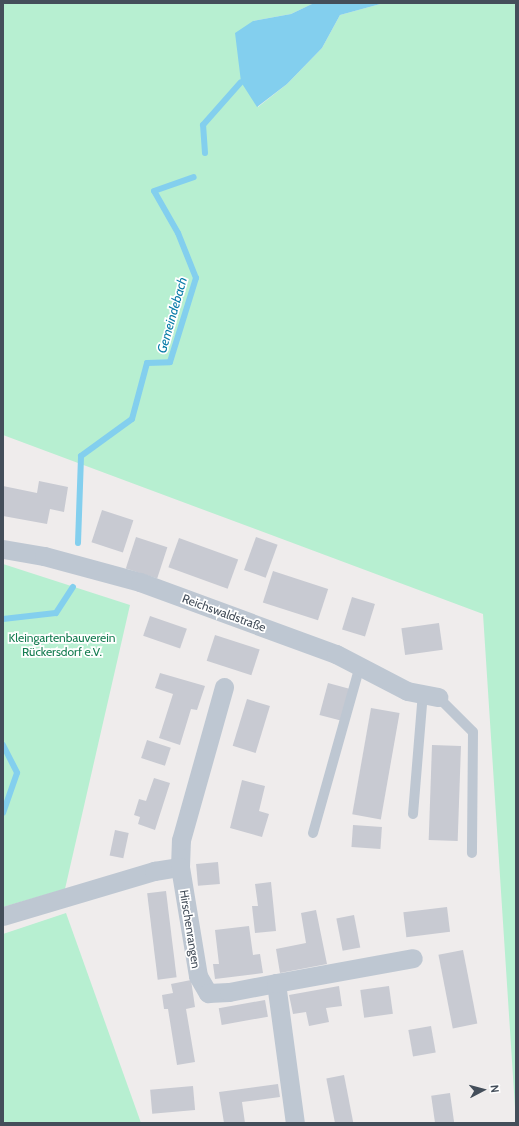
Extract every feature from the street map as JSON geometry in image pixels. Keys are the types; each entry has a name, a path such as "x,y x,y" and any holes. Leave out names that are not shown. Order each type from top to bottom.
{"street":[{"name":"Reichswaldstraße","path":"3,549 44,556 140,582 336,654 407,691 431,695"},
{"name":"Hirschenrangen","path":"224,687 181,840 180,867 198,976 208,993 229,992 413,958"},
{"path":"3,916 154,871 180,867"},
{"path":"276,983 296,1123"}],"lane":[{"path":"313,833 360,666"},
{"path":"413,814 431,695"},
{"path":"431,695 473,732 472,853"}],"green space":[{"path":"3,3 314,3 291,14 253,21 258,107 287,84 322,48 340,15 384,3 516,3 516,1123 483,614 3,435"},
{"name":"Kleingartenbauverein Rückersdorf e.V.","path":"3,564 130,605 65,889 3,907"},
{"path":"66,913 141,1123 3,1123 3,934"}],"water":[{"path":"314,3 384,3 340,15 322,48 287,84 257,107 241,82 235,33 253,21 291,14"}],"building":[{"path":"39,481 68,487 64,512 50,509 47,524 3,516 3,486 37,493"},
{"path":"102,510 133,520 123,553 91,542"},
{"path":"136,537 167,547 157,579 126,568"},
{"path":"256,537 278,545 266,578 244,570"},
{"path":"179,538 238,560 228,589 168,567"},
{"path":"273,571 328,589 318,620 263,602"},
{"path":"352,597 375,604 365,637 342,630"},
{"path":"150,616 187,629 180,649 143,636"},
{"path":"439,623 443,650 405,655 401,628"},
{"path":"215,635 260,650 251,675 207,661"},
{"path":"160,673 205,686 197,710 191,709 180,745 159,738 173,694 155,688"},
{"path":"328,683 351,689 343,721 319,715"},
{"path":"247,699 270,706 256,753 233,746"},
{"path":"371,708 400,713 381,819 352,814"},
{"path":"147,740 171,748 165,766 141,758"},
{"path":"432,745 461,746 458,841 429,840"},
{"path":"154,778 170,783 155,830 138,824 140,817 134,815 139,799 146,801"},
{"path":"242,780 265,786 259,811 269,814 262,837 230,828"},
{"path":"353,825 382,827 380,849 351,847"},
{"path":"115,830 129,833 123,858 110,855"},
{"path":"218,862 220,884 198,886 196,864"},
{"path":"271,882 276,931 255,933 252,906 258,906 255,884"},
{"path":"166,891 177,977 158,980 147,893"},
{"path":"447,907 450,932 406,937 403,912"},
{"path":"316,910 327,964 280,973 276,949 306,943 301,913"},
{"path":"354,915 360,947 343,951 336,918"},
{"path":"249,926 253,955 260,954 263,973 215,979 213,964 219,964 215,930"},
{"path":"463,950 477,1024 453,1028 438,955"},
{"path":"191,980 195,1007 186,1009 195,1062 177,1065 168,1009 164,1009 162,995 173,993 171,984"},
{"path":"339,986 342,1006 326,1008 329,1022 309,1026 306,1012 293,1014 289,995"},
{"path":"389,986 393,1014 364,1018 360,990"},
{"path":"265,1000 268,1017 222,1025 219,1008"},
{"path":"431,1026 436,1053 413,1057 408,1030"},
{"path":"344,1075 353,1123 335,1123 326,1078"},
{"path":"278,1084 280,1097 242,1102 245,1123 224,1123 219,1092"},
{"path":"193,1086 195,1110 152,1114 150,1090"},
{"path":"450,1093 454,1123 435,1123 431,1096"}],"waterway":[{"name":"Gemeindebach","path":"205,153 203,125 241,82"},
{"name":"Gemeindebach","path":"78,543 81,456 132,419 147,363 170,362 196,278 178,233 154,191 194,177"},
{"name":"Gemeindebach","path":"3,619 56,613 73,587"},
{"name":"Gemeindebach","path":"3,745 17,773 3,813"}]}
